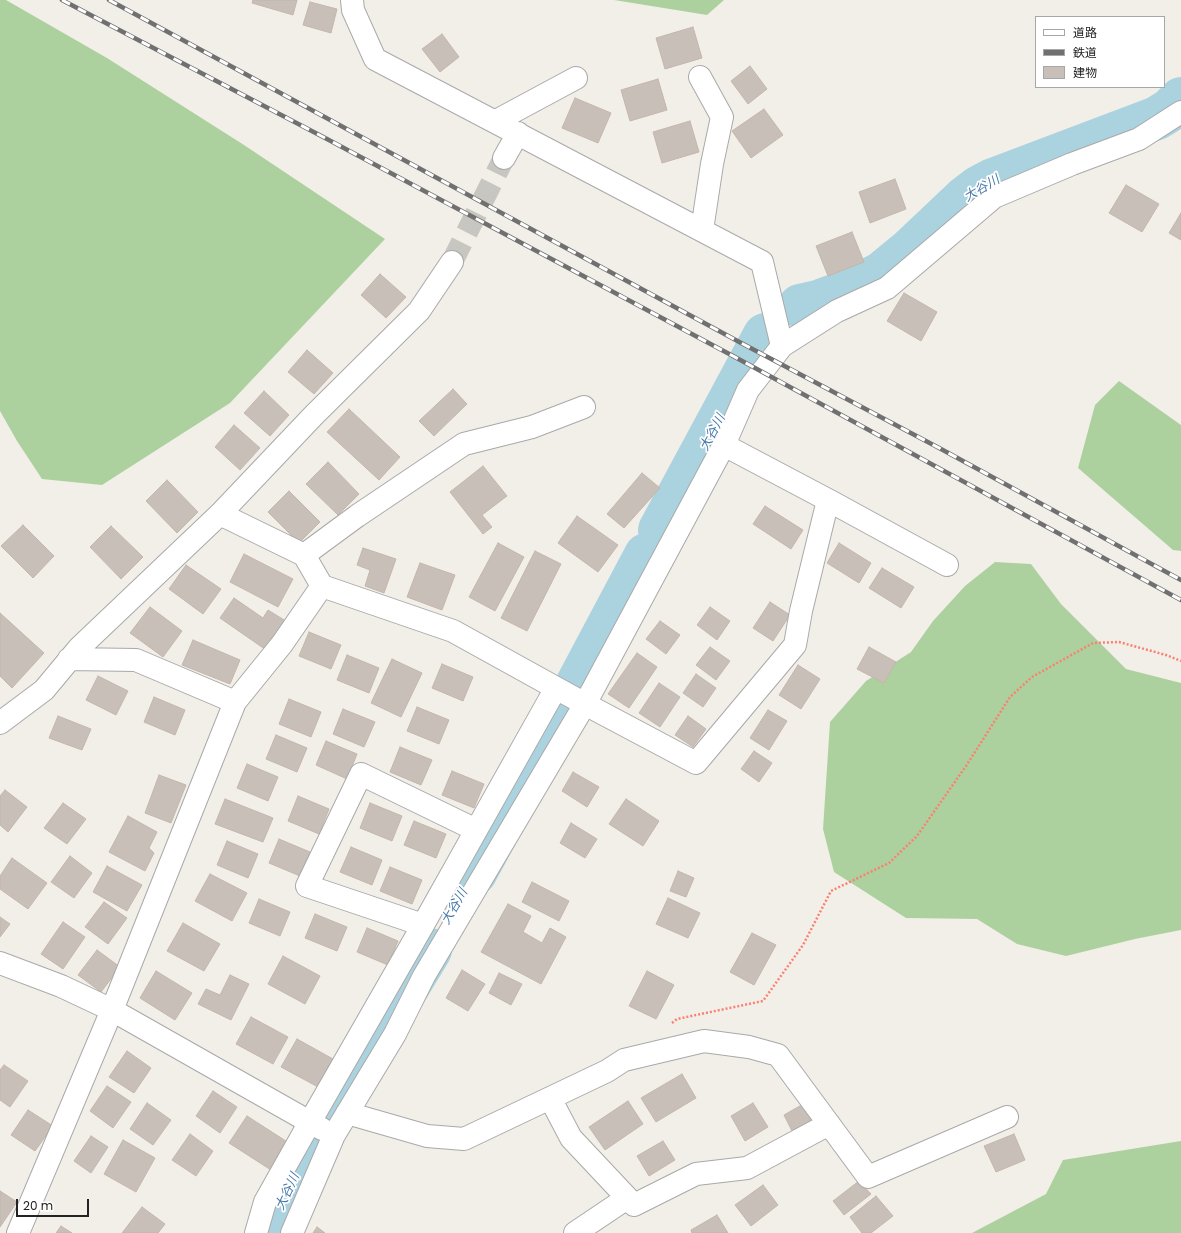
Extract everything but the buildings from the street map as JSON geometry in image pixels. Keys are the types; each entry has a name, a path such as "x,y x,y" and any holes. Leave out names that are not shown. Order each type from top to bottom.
{"street":[{"path":"352,0 353,10 375,59 496,121 762,262 782,346"},
{"path":"700,77 722,117 712,164 702,230"},
{"path":"496,121 576,78"},
{"path":"292,1233 334,1135 394,1034 424,976 585,704 724,445 748,390 782,346 837,311 887,288 994,197 1072,164 1139,139 1181,112"},
{"path":"504,158 518,133"},
{"path":"0,723 44,690 79,648 220,514 314,415 420,311 452,262"},
{"path":"304,555 357,516 464,444 532,427 584,406"},
{"path":"724,445 947,565"},
{"path":"220,514 304,555 322,586 453,631 696,763 795,645 801,611 828,500"},
{"path":"18,1233 112,1010 235,702 282,644 322,586"},
{"path":"69,659 136,660 235,702"},
{"path":"256,1233 265,1202 556,688"},
{"path":"423,925 308,886 361,774 476,830"},
{"path":"0,963 62,986 112,1010 334,1135"},
{"path":"347,1113 427,1136 464,1138 607,1071 624,1060 704,1041 749,1047 778,1055 868,1177 1007,1117"},
{"path":"550,1098 571,1138 634,1205 696,1174 746,1168 829,1124"},
{"path":"575,1233 627,1198"}],"path":[{"path":"671,1024 677,1019 762,1001 803,945 831,891 889,863 917,836 966,766 1010,696 1032,677 1093,643 1119,642 1166,655 1181,661"}],"green space":[{"path":"0,0 6,0 107,58 244,145 385,239 230,403 102,485 42,479 17,441 0,411"},
{"path":"614,0 724,0 707,15"},
{"path":"1119,381 1181,425 1181,551 1173,550 1078,468 1095,405"},
{"path":"995,562 1031,564 1061,604 1126,669 1181,683 1181,930 1135,939 1066,956 1017,944 977,919 906,918 834,872 823,829 830,722 866,681 911,652 933,621 965,586"},
{"path":"1181,1141 1181,1233 972,1233 1046,1194 1063,1160"}],"waterway":[{"name":"大谷川","path":"800,306 818,302 851,290 882,273 910,250 965,198 978,188 993,180 1157,118 1170,110 1181,99"},
{"name":"大谷川","path":"660,530 765,335"},
{"name":"大谷川","path":"578,683 646,555"},
{"name":"大谷川","path":"475,873 569,699"},
{"name":"大谷川","path":"333,1110 430,950"},
{"name":"大谷川","path":"270,1233 289,1185 320,1132"}],"tunnel":[{"path":"452,262 504,158"}],"railway":[{"path":"62,0 327,139 733,356 1181,600"},
{"path":"109,0 1181,580"}]}
